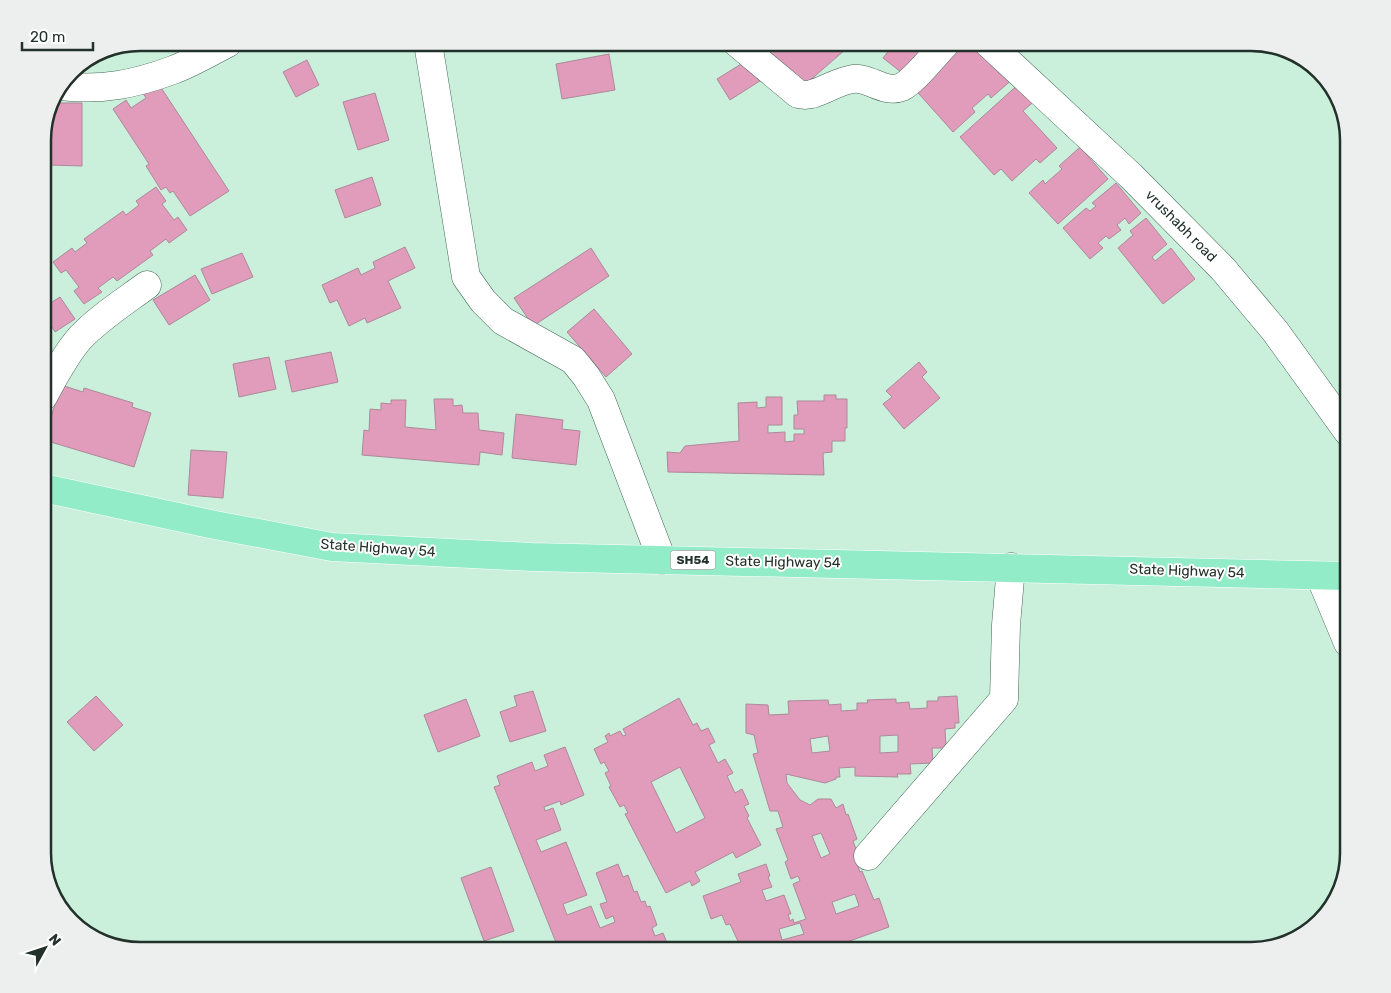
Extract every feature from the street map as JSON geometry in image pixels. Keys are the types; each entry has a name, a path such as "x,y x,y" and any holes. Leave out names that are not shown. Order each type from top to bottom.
{"main road":[{"name":"State Highway 54","path":"51,490 215,525 332,547 532,557 1340,576"}],"street":[{"path":"69,87 85,89 122,86 174,70 211,51"},
{"path":"429,51 466,277 483,301 504,321 573,360 586,376 601,400 662,560"},
{"path":"748,51 798,94 805,95 853,79 863,80 892,89 902,86 910,81 938,51"},
{"name":"vrushabh road","path":"998,51 1131,176 1223,269 1275,331 1340,421"},
{"path":"51,383 64,359 80,339 100,320 147,285"},
{"path":"868,856 1004,699 1006,625 1011,567"},
{"path":"1320,576 1340,624"}],"building":[{"path":"768,51 844,51 801,88"},
{"path":"888,51 926,51 906,76 883,58"},
{"path":"950,51 991,51 1015,77 991,98 988,94 972,108 975,112 953,132 911,85"},
{"path":"609,54 615,90 562,99 556,64"},
{"path":"307,60 319,85 296,97 283,72"},
{"path":"746,61 766,77 730,100 717,79"},
{"path":"156,80 229,191 190,216 173,191 170,193 166,187 161,190 146,166 149,164 113,109 126,100 131,108 146,98 141,90"},
{"path":"1022,81 1038,98 1023,111 1057,148 1040,163 1036,159 1012,181 1001,169 994,175 960,137"},
{"path":"375,93 389,140 358,150 343,102"},
{"path":"60,103 82,103 82,166 51,165 51,134 54,117"},
{"path":"1080,147 1108,179 1058,224 1029,193 1043,180 1045,184 1062,169 1059,166"},
{"path":"372,177 381,205 345,218 335,190"},
{"path":"1116,183 1141,213 1129,224 1125,218 1117,225 1121,230 1109,239 1106,236 1098,243 1103,248 1090,259 1063,228 1086,208 1090,211 1096,206 1092,203"},
{"path":"156,187 166,201 162,204 174,220 178,217 187,230 169,243 166,239 150,251 153,255 117,281 113,277 98,288 102,292 84,304 74,291 79,287 66,270 61,273 53,262 72,248 75,252 87,243 84,239 123,211 126,215 139,205 136,201"},
{"path":"1146,218 1167,244 1152,257 1155,261 1171,248 1195,279 1163,304 1118,248 1133,235 1130,231"},
{"path":"405,247 415,268 388,281 401,308 367,323 365,318 349,326 337,300 330,303 322,285 358,268 361,275 375,268 373,262"},
{"path":"591,248 609,276 533,326 514,298"},
{"path":"242,253 253,277 212,294 201,269"},
{"path":"195,275 210,300 169,325 153,300"},
{"path":"60,297 75,319 55,332 52,327 51,303"},
{"path":"594,309 632,354 606,377 567,332"},
{"path":"331,352 338,382 292,392 285,361"},
{"path":"269,357 276,389 239,397 233,364"},
{"path":"919,362 927,372 922,377 940,398 904,429 883,404 892,397 886,391"},
{"path":"61,385 83,392 84,388 133,403 132,407 151,413 134,467 51,442 51,417"},
{"path":"824,395 836,395 836,399 847,399 847,428 845,428 845,441 832,441 832,452 823,453 824,475 668,472 667,452 680,453 685,446 739,441 738,403 757,402 757,408 766,407 766,397 782,397 782,425 768,425 768,433 785,432 785,442 794,441 794,434 804,434 804,429 794,429 794,415 798,415 797,401 824,401"},
{"path":"434,399 453,399 453,406 462,405 463,413 478,413 479,430 504,433 502,455 480,452 479,465 362,455 364,430 369,431 370,409 381,410 381,403 391,404 391,400 406,400 405,427 436,430"},
{"path":"516,414 563,420 562,429 580,431 576,465 512,458"},
{"path":"191,450 227,452 223,498 188,495"},
{"path":"533,691 546,731 510,742 500,712 517,706 514,696"},
{"path":"96,696 123,725 94,751 67,722"},
{"path":"957,696 959,723 955,723 955,728 945,729 946,748 932,748 933,763 910,764 911,774 897,774 898,777 855,776 855,767 839,768 840,777 825,783 786,774 787,783 800,800 810,805 818,799 831,799 836,808 843,804 857,839 853,841 859,863 857,864 860,872 862,871 874,900 879,898 889,927 847,942 738,942 730,924 726,925 722,915 711,919 703,896 741,882 738,874 766,864 772,887 762,890 766,901 784,895 791,914 788,914 790,921 793,919 794,923 806,919 793,884 800,881 798,876 791,879 785,862 788,860 776,829 783,827 778,811 770,811 753,754 758,753 754,735 746,733 746,704 768,705 769,715 789,714 788,701 828,700 829,705 841,704 841,711 857,710 857,703 868,703 867,700 896,699 896,703 909,702 910,709 927,708 927,701 938,701 938,697","holes":["898,735 898,752 880,753 880,736","828,736 830,751 812,753 810,739","821,833 830,854 821,858 812,836","855,894 859,906 836,914 832,902"]},
{"path":"679,698 693,725 697,723 701,731 708,728 715,742 709,745 718,763 725,759 733,773 727,776 735,793 742,789 749,804 744,806 749,816 747,818 761,845 736,858 733,852 695,872 700,881 692,886 690,881 666,893 625,814 628,813 624,805 620,807 609,787 611,786 605,773 609,771 604,762 601,764 594,749 608,742 605,736 609,733 610,736 620,731 623,736 626,735 623,729","holes":["680,767 705,818 676,833 651,782"]},
{"path":"466,699 480,736 438,752 424,715"},
{"path":"565,747 584,795 561,805 560,801 544,807 545,811 553,808 561,830 536,840 541,852 566,842 587,895 563,904 567,915 591,906 600,928 615,922 613,916 606,919 600,904 607,902 596,873 618,864 623,877 628,875 634,892 637,891 641,902 645,901 647,907 650,906 657,925 652,928 655,936 663,933 667,942 556,942 494,787 500,785 497,776 532,762 535,771 548,766 544,755"},
{"path":"491,867 514,931 484,941 461,878"},
{"path":"800,923 804,934 782,940 779,929"}]}
